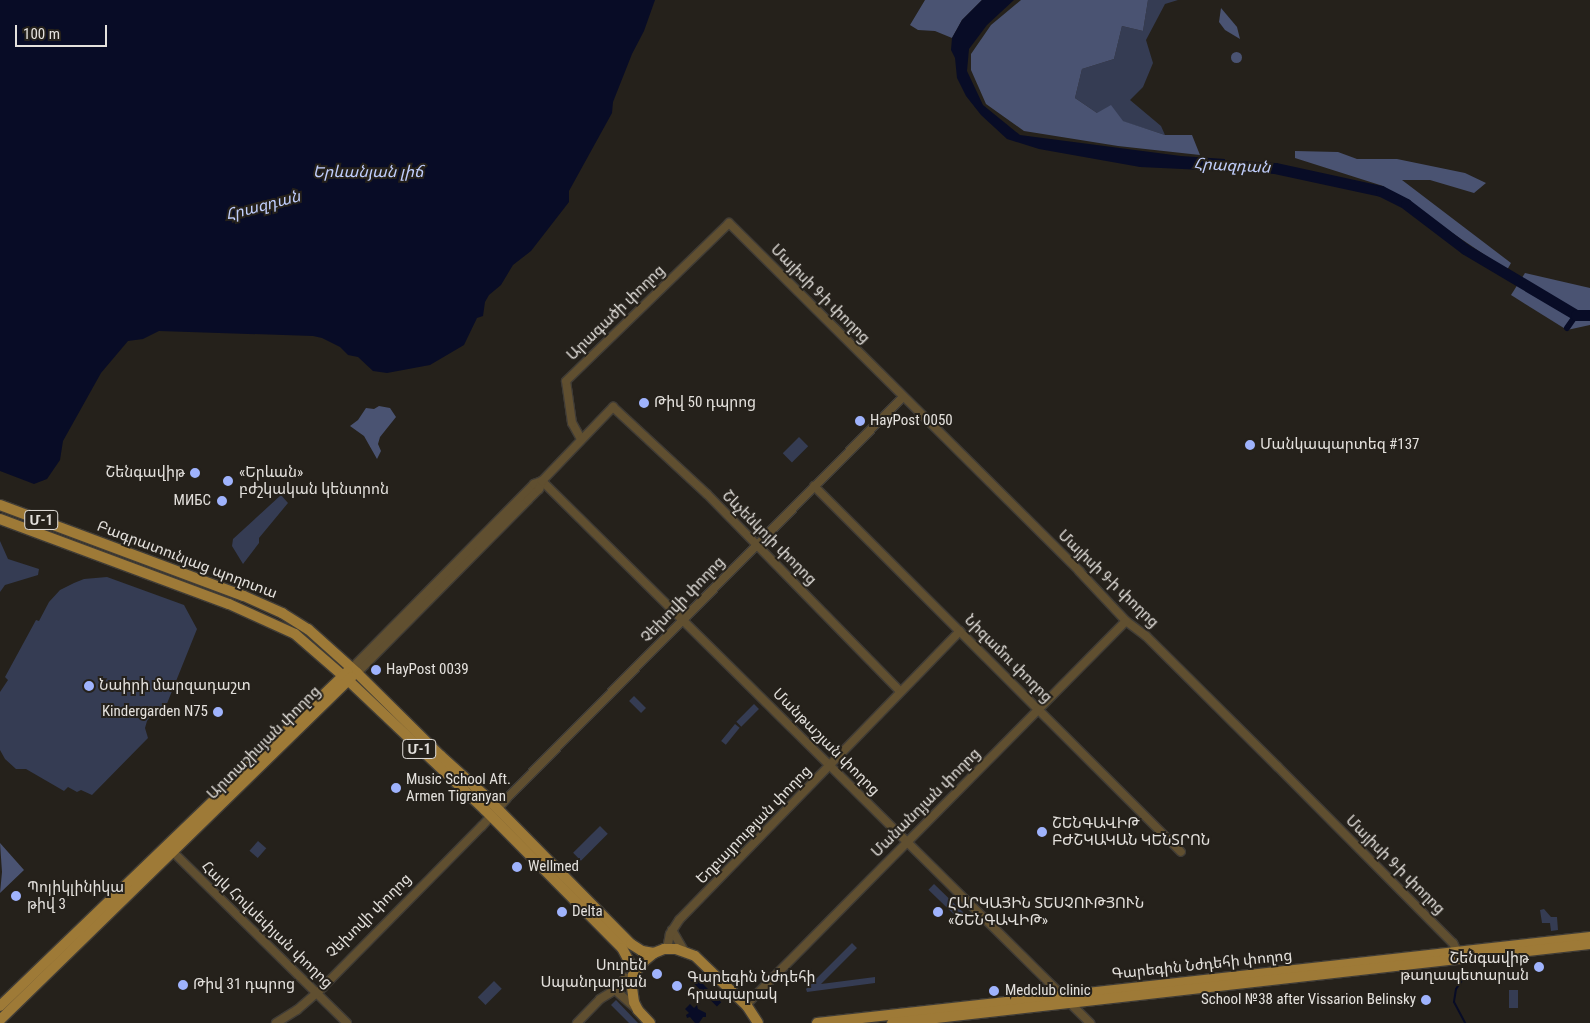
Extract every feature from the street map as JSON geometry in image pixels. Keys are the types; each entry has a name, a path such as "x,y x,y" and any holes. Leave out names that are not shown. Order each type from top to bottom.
{"main road":[{"name":"Բագրատունյաց պողոտա","path":"0,505 244,596 282,613 313,633 354,670 490,816 631,944 642,951 654,953"},
{"name":"Բագրատունյաց պողոտա","path":"0,519 275,623 310,644 490,816 622,948 634,975"},
{"path":"46,536 51,524"},
{"name":"Արտաշիսյան փողոց","path":"0,1020 354,670"},
{"name":"Արտաշիսյան փողոց","path":"0,1006 170,850"},
{"name":"Գարեգին Նժդեհի փողոց","path":"892,1023 1460,956 1590,937"},
{"name":"Գարեգին Նժդեհի փողոց","path":"817,1023 1061,996 1590,944"},
{"path":"650,1023 638,1010 632,995 634,975 654,953 667,949 684,951 695,956 746,1005 759,1023"}],"street":[{"name":"Մայիսի 9-ի փողոց","path":"729,223 1126,621 1146,636 1191,680 1454,943 1460,956"},
{"name":"Արագածի փողոց","path":"581,439 572,422 566,381 729,223"},
{"name":"Չեխովի փողոց","path":"276,1023 298,1010 903,397"},
{"name":"Արտաշիսյան փողոց","path":"354,670 449,576 534,484 542,481 611,408 615,407"},
{"name":"Շևչենկոյի փողոց","path":"615,407 757,544 900,691"},
{"name":"Մանթաշյան փողոց","path":"542,481 1090,1023"},
{"name":"Նիզամու փողոց","path":"814,486 1182,852"},
{"name":"Մանանդյան փողոց","path":"746,1005 1126,621"},
{"name":"Եղբայրության փողոց","path":"667,949 672,930 689,910 830,766 900,691 960,632"},
{"name":"Հայկ Հովսեփյան փողոց","path":"170,850 347,1023"},
{"path":"672,930 684,951"},
{"path":"576,1023 600,999 615,990 626,978 634,975"},
{"path":"615,990 638,1010"},
{"name":"Չեխովի փողոց","path":"270,1023 296,1008 315,992"}],"shaded area":[{"path":"925,0 982,0 962,20 952,38 935,31 918,30 910,25"},
{"path":"1021,0 1148,0 1143,31 1122,26 1114,59 1082,69 1075,98 1097,113 1111,105 1123,121 1165,135 1192,135 1200,155 1118,146 1024,131 986,104 971,70 971,54 991,25"},
{"path":"1148,0 1178,0 1165,4 1146,40 1153,63 1143,87 1130,100 1161,126 1165,135 1097,113 1075,98 1082,69 1114,59 1122,26 1143,31"},
{"path":"1221,8 1237,27 1240,39 1225,30 1219,22"},
{"path":"1236,51 1242,57 1236,63 1230,57"},
{"path":"1295,151 1338,152 1357,159 1397,159 1465,173 1486,183 1474,193 1430,180 1402,180 1511,263 1507,270 1383,186 1295,158"},
{"path":"1525,273 1590,288 1590,325 1567,330 1511,295"},
{"path":"379,406 390,408 396,417 380,437 378,444 381,451 377,459 364,436 350,426 358,420 366,408 374,409"},
{"path":"799,437 808,446 792,462 783,453"},
{"path":"281,495 288,503 259,538 259,543 243,564 232,546 233,539"},
{"path":"0,541 8,559 39,569 38,575 5,585 0,592"},
{"name":"Նաիրի մարզադաշտ","path":"107,577 184,605 197,629 164,711 152,714 147,721 145,728 148,738 92,795 81,790 77,792 68,787 64,791 26,769 16,769 5,759 0,750 0,692 8,680 5,677 36,620 39,621 49,602 60,590 84,579"},
{"path":"634,696 646,708 641,713 629,701"},
{"path":"754,704 759,709 741,727 736,722"},
{"path":"735,724 740,728 726,745 721,741"},
{"path":"600,826 608,834 581,861 573,853"},
{"path":"258,841 266,848 258,858 249,851"},
{"path":"0,843 24,870 0,893 2,872"},
{"path":"934,884 964,913 959,919 928,890"},
{"path":"1544,909 1551,917 1557,917 1558,930 1551,931 1550,923 1542,923 1540,910"},
{"path":"852,943 857,948 821,984 875,977 875,983 807,992 806,989"},
{"path":"494,981 502,989 486,1005 478,997"},
{"path":"1509,990 1518,990 1518,1008 1509,1008"},
{"path":"616,1000 638,1023 629,1023 611,1005"}],"water":[{"name":"Երևանյան լիճ","path":"0,0 655,0 644,31 632,54 613,102 612,113 569,191 569,202 531,251 513,265 501,285 489,295 485,302 483,316 477,318 464,345 430,365 387,373 373,371 358,357 348,355 340,347 322,338 313,336 159,331 143,339 128,341 101,373 63,441 60,460 47,479 34,484 0,471"},
{"path":"982,0 1014,0 987,25 969,49 967,71 983,105 1020,135 1181,156 1225,159 1224,171 1140,167 1039,149 1007,139 981,115 966,96 957,78 955,58 951,50 952,38 962,20"},
{"path":"695,976 721,1002 717,1006 691,980"},
{"path":"690,1004 694,1008 697,1005 698,1009 706,1013 706,1017 703,1017 699,1023 695,1023 690,1017 687,1018 686,1015 689,1013 685,1009"}],"waterway":[{"name":"Հրազդան","path":"1211,165 1275,168 1381,191 1406,204 1465,249 1576,315 1590,315"},
{"path":"1567,328 1576,315"},
{"path":"1463,979 1456,989 1454,1002 1465,1023"}],"place":[{"name":"Թիվ 50 դպրոց","path":"644,403"},
{"name":"HayPost 0050","path":"860,421"},
{"name":"Մանկապարտեզ #137","path":"1250,445"},
{"name":"Շենգավիթ","path":"195,473"},
{"name":"«Երևան» բժշկական կենտրոն","path":"228,481"},
{"name":"МИБС","path":"222,501"},
{"name":"HayPost 0039","path":"376,670"},
{"name":"Նաիրի մարզադաշտ","path":"89,686"},
{"name":"Kindergarden N75","path":"218,712"},
{"name":"Music School Aft. Armen Tigranyan","path":"396,788"},
{"name":"ՇԵՆԳԱՎԻԹ ԲԺՇԿԱԿԱՆ ԿԵՆՏՐՈՆ","path":"1042,832"},
{"name":"Wellmed","path":"517,867"},
{"name":"Պոլիկլինիկա թիվ 3","path":"16,896"},
{"name":"Delta","path":"562,912"},
{"name":"ՀԱՐԿԱՅԻՆ ՏԵՍՉՈՒԹՅՈՒՆ «ՇԵՆԳԱՎԻԹ»","path":"938,912"},
{"name":"Շենգավիթ թաղապետարան","path":"1539,967"},
{"name":"Սուրեն Սպանդարյան","path":"657,974"},
{"name":"Թիվ 31 դպրոց","path":"183,985"},
{"name":"Գարեգին Նժդեհի հրապարակ","path":"677,986"},
{"name":"Medclub clinic","path":"994,991"},
{"name":"School №38 after Vissarion Belinsky","path":"1426,1000"}]}
